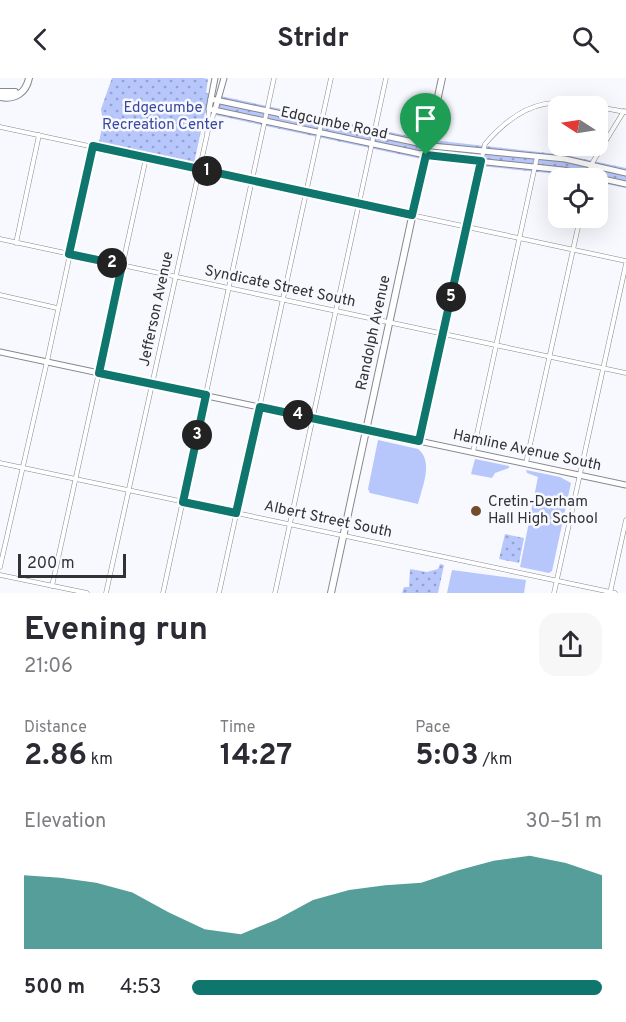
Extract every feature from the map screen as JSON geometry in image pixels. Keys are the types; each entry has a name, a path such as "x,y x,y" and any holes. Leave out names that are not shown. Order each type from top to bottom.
{"main road":[{"path":"0,94 18,95 26,88 27,78"},
{"name":"Randolph Avenue","path":"331,593 442,78"}],"street":[{"path":"212,110 214,78"},
{"path":"212,110 219,100 224,78"},
{"path":"163,593 274,78"},
{"path":"219,593 331,78"},
{"path":"275,593 386,78"},
{"name":"Edgcumbe Road","path":"211,99 428,145 537,157 626,172"},
{"path":"419,441 486,144 504,124 537,106 558,101 578,101 625,112 590,168"},
{"name":"Edgcumbe Road","path":"212,110 426,155 548,169"},
{"name":"Jefferson Avenue","path":"106,593 212,110"},
{"path":"0,127 573,249 626,263 554,593"},
{"path":"16,243 39,135"},
{"path":"0,567 93,146"},
{"path":"473,452 537,157"},
{"path":"52,586 146,158"},
{"name":"Edgcumbe Road","path":"608,181 626,184"},
{"path":"526,463 578,228"},
{"name":"Syndicate Street South","path":"0,239 626,373"},
{"path":"0,295 57,308"},
{"name":"Hamline Avenue South","path":"0,352 626,484"},
{"name":"Albert Street South","path":"0,463 612,593"},
{"path":"612,593 626,520"},
{"path":"0,575 87,593"}],"green space":[{"name":"Edgecumbe Recreation Center","path":"112,78 203,78 208,79 206,93 423,139 548,153 548,156 570,156 626,168 626,188 608,184 608,168 548,168 548,173 431,161 205,113 194,163 99,142 103,123 101,109"},
{"path":"378,440 418,449 423,454 426,475 418,504 370,493 368,489"},
{"path":"475,459 509,466 509,468 495,473 492,478 471,474"},
{"path":"526,470 560,477 571,483 552,571 549,573 520,567 538,477 527,473"},
{"path":"505,534 524,538 519,563 499,559"},
{"path":"440,564 444,565 438,593 402,593 404,587 409,587 410,569 427,572 438,569"},
{"path":"452,570 526,580 524,593 447,593"}],"place":[{"name":"Cretin-Derham Hall High School","path":"476,511"}],"route":[{"path":"93,146 412,215 426,155 481,161 419,441 260,407 236,513 183,502 206,395 99,373 122,265 69,254 93,146"}]}
